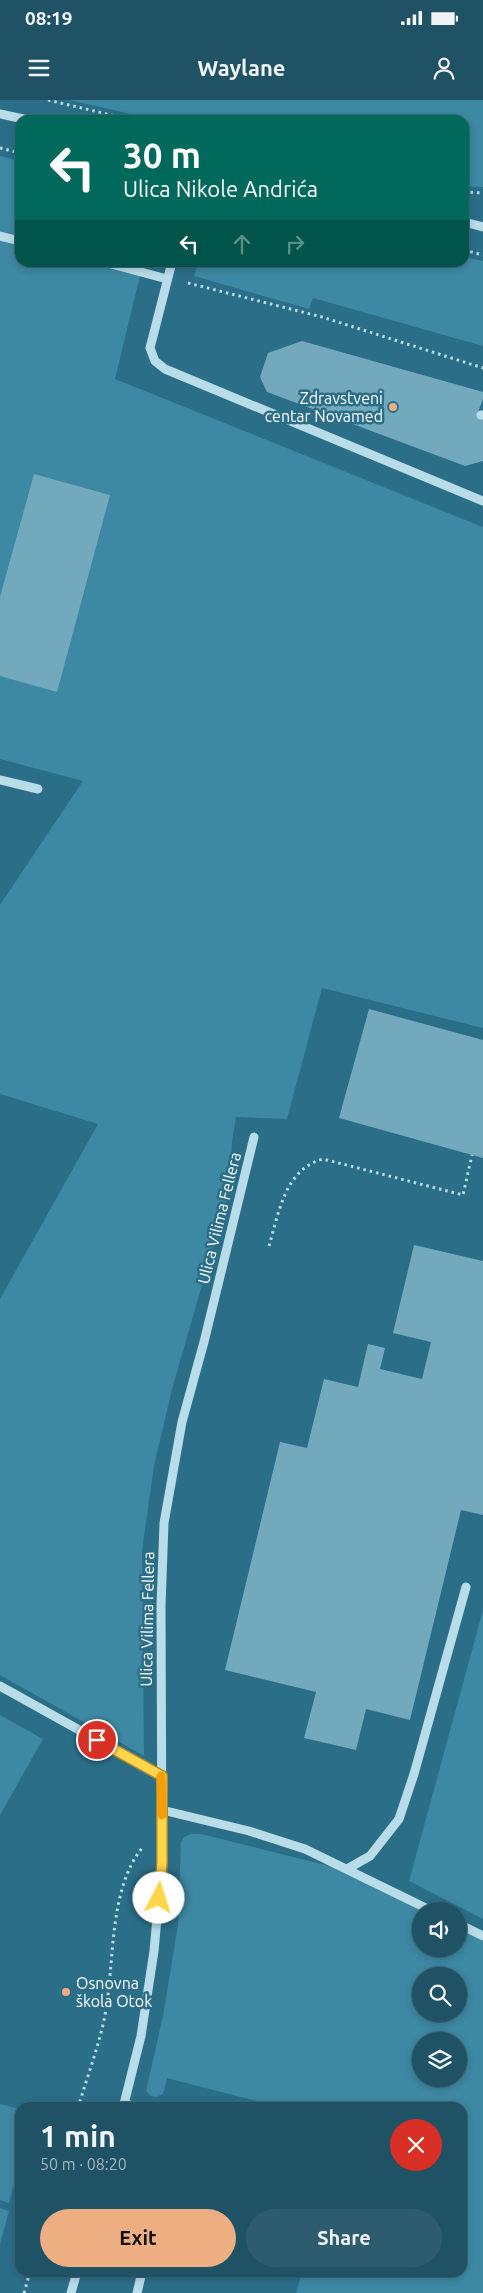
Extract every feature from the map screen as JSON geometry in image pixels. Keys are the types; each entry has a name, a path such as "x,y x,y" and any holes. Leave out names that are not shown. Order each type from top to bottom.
{"street":[{"path":"0,114 15,117"},
{"path":"469,223 483,227"},
{"path":"0,236 15,240"},
{"path":"123,267 168,279"},
{"path":"171,267 150,348 155,360 165,369 483,501"},
{"path":"0,780 38,789"},
{"name":"Ulica Vilima Fellera","path":"124,2102 140,2036 154,1951 162,1839 161,1606 164,1523 182,1422 204,1342 254,1137"},
{"path":"347,1869 370,1856 399,1819 414,1774 466,1587"},
{"path":"0,1686 162,1776"},
{"path":"162,1810 249,1831 305,1849 414,1902"},
{"path":"467,1928 483,1936"},
{"path":"71,2293 76,2277"},
{"path":"137,2293 141,2277"}],"path":[{"path":"48,100 111,115"},
{"path":"0,148 15,152"},
{"path":"469,192 483,193"},
{"path":"469,251 483,255"},
{"path":"188,283 322,316 483,368"},
{"path":"269,1246 285,1194 295,1175 311,1162 324,1159 463,1195 472,1155"},
{"path":"80,2102 105,2016 118,1907 127,1872 141,1848 162,1839"},
{"path":"24,2293 29,2277"}],"shaded area":[{"path":"70,100 483,100 483,187 469,186 469,115 134,115"},
{"path":"0,156 15,160 15,267 142,267 115,379 483,527 483,1028 322,988 287,1119 236,1117 232,1141 230,1188 172,1389 154,1466 142,1551 144,1756 0,1675 0,1299 98,1124 0,1094 0,905 83,781 0,759"},
{"path":"469,258 483,261 483,346 313,298 309,309 194,276 197,267 469,267"},
{"path":"483,1610 483,1919 467,1911 467,1902 450,1902 409,1881"},
{"path":"0,1715 43,1739 0,1815"},
{"path":"191,1834 201,1834 337,1868 412,1903 412,1957 467,1957 467,1932 483,1941 483,2293 296,2293 301,2277 467,2277 467,2102 260,2102 167,2078 163,2094 156,2097 151,2096 146,2091 163,2016 178,1925 181,1842 184,1837"},
{"path":"0,2104 15,2108 15,2181 9,2203 0,2200"},
{"path":"0,2208 9,2211 0,2244"}],"building":[{"name":"Zdravstveni centar Novamed","path":"302,341 483,392 483,399 478,412 483,417 483,461 465,466 267,392 260,377 268,353"},
{"path":"34,474 110,495 57,692 0,676 0,597"},
{"path":"369,1009 483,1040 483,1158 339,1118"},
{"path":"414,1245 483,1261 483,1515 461,1510 410,1720 366,1709 356,1750 304,1738 316,1692 225,1670 280,1442 307,1448 324,1379 358,1387 368,1344 385,1348 380,1369 422,1379 431,1342 393,1333"}],"slow traffic":[{"path":"161,1776 162,1815"}],"place":[{"name":"Zdravstveni centar Novamed","path":"393,407"},
{"name":"Osnovna škola Otok","path":"66,1992"}],"route":[{"path":"97,1740 162,1776 162,1863 159,1898"}]}
